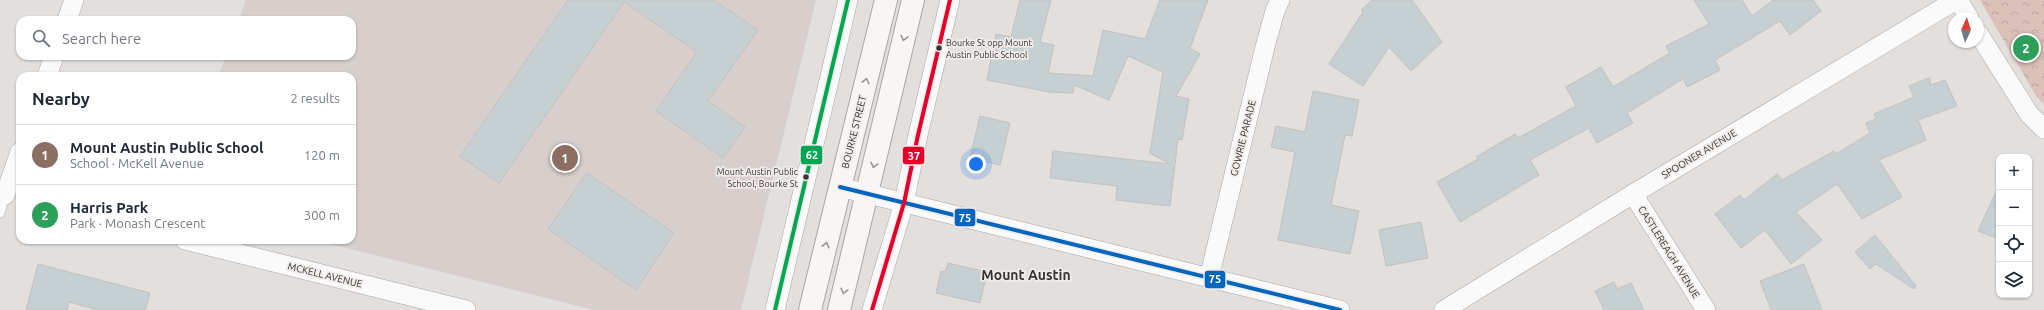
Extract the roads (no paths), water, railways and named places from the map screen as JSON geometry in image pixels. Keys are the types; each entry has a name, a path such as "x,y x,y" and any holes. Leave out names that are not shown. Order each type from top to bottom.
{"main road":[{"name":"BOURKE STREET","path":"810,310 886,0"},
{"path":"839,310 868,194 913,0"}],"street":[{"path":"68,16 74,0"},
{"path":"775,310 848,0"},
{"path":"872,310 904,203 918,135 950,0"},
{"name":"GOWRIE PARADE","path":"1209,278 1265,47 1280,0"},
{"path":"1957,0 1965,12"},
{"name":"SPOONER AVENUE","path":"1444,310 1632,194 1957,0"},
{"path":"1984,43 2029,114 2044,129"},
{"path":"48,72 53,60"},
{"path":"6,200 16,166"},
{"path":"840,187 1340,310"},
{"name":"CASTLEREAGH AVENUE","path":"1632,194 1706,310"},
{"name":"MCKELL AVENUE","path":"201,244 466,310"}],"place":[{"name":"Bourke St opp Mount Austin Public School","path":"939,48"},
{"name":"Harris Park","path":"2026,48"},
{"name":"Mount Austin Public School","path":"565,158"},
{"name":"Mount Austin Public School, Bourke St","path":"806,177"}],"district":[{"name":"Mount Austin","path":"1026,275"}]}
